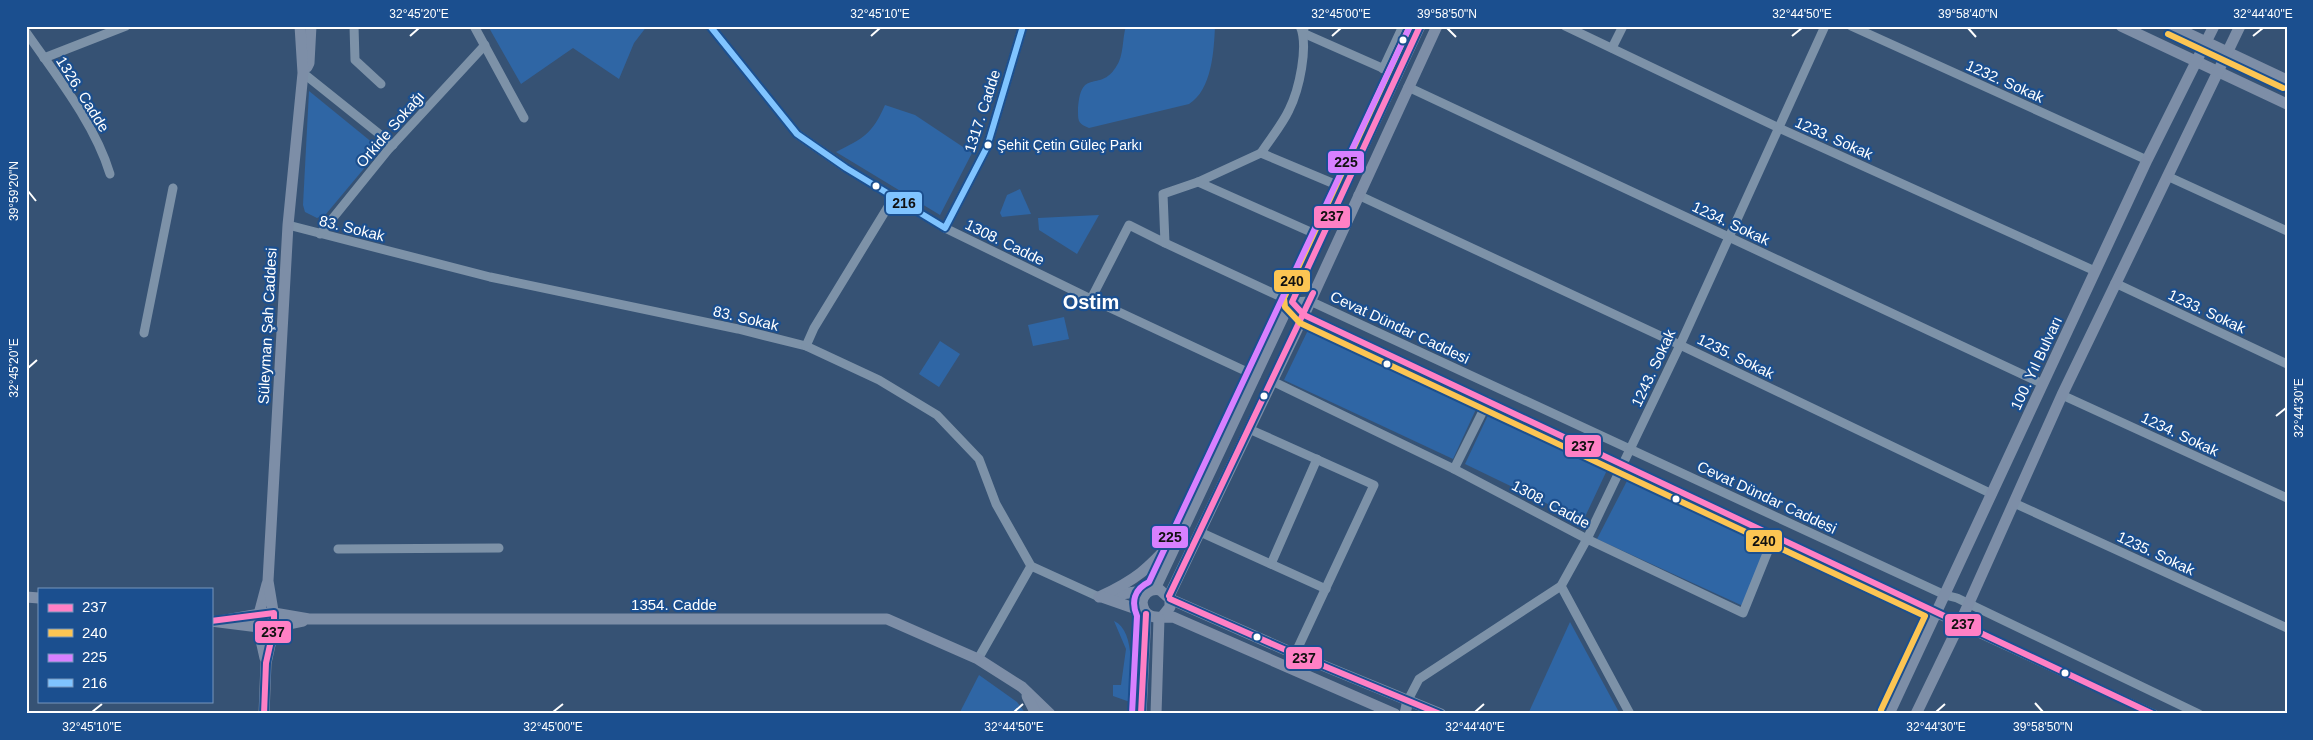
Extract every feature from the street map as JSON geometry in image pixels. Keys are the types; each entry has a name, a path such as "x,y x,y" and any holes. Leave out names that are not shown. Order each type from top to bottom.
{"main road":[{"name":"Süleyman Şah Caddesi","path":"268,580 288,225 303,73 300,26"},
{"name":"Süleyman Şah Caddesi","path":"303,73 309,63 311,26"},
{"path":"1141,714 1145,613 1142,602 1143,598 1153,590 1184,528 1292,302 1420,26"},
{"path":"1160,617 1169,611 1169,598 1304,315 1437,26"},
{"path":"2122,26 2287,104"},
{"path":"2172,26 2287,80"},
{"name":"100. Yıl Bulvarı","path":"1889,714 2147,160 2214,26"},
{"path":"1916,714 1960,623 2062,395 2240,26"},
{"path":"1099,597 1127,584 1140,575 1184,528"},
{"path":"264,714 266,663 274,627 274,613 268,580"},
{"path":"266,663 258,627 259,614 268,580"},
{"path":"1099,597 1153,590 1165,592 1169,598 1295,654 1441,714"},
{"path":"1099,597 1145,613 1160,617 1173,617 1395,714"},
{"name":"1354. Cadde","path":"216,621 274,613 310,619 887,619 978,659 1022,687 1050,714"},
{"path":"1156,714 1160,617"},
{"name":"1354. Cadde","path":"216,621 258,627 274,627 310,619"},
{"path":"1022,687 1036,714"},
{"path":"1404,714 1408,700"}],"street":[{"path":"44,58 126,26"},
{"path":"354,26 355,60 381,84"},
{"path":"474,26 524,118"},
{"name":"1308. Cadde","path":"710,26 797,134 846,168 945,228 1091,300 1256,376"},
{"name":"1317. Cadde","path":"945,228 987,147 1023,26"},
{"path":"1384,69 1403,26"},
{"name":"1233. Sokak","path":"1565,26 1779,128 2095,271"},
{"path":"1612,48 1623,26"},
{"name":"1243. Sokak","path":"1561,586 1587,539 1680,345 1825,26"},
{"name":"1232. Sokak","path":"1851,26 2147,160"},
{"path":"1165,243 1164,194 1198,182 1261,153 1289,110 1302,69 1303,28 1398,75"},
{"name":"1326. Cadde","path":"26,32 68,92 104,154 110,174"},
{"name":"Orkide Sokağı","path":"320,234 393,145 484,45"},
{"path":"303,73 393,145"},
{"name":"1234. Sokak","path":"1408,87 2043,384"},
{"path":"1261,153 1344,188"},
{"path":"2166,176 2287,232"},
{"path":"1198,182 1322,237"},
{"path":"144,333 173,188"},
{"name":"1235. Sokak","path":"1358,195 1680,345 1992,494"},
{"path":"806,346 814,328 894,197"},
{"path":"1091,300 1129,224 1165,243 1292,302"},
{"name":"83. Sokak","path":"288,225 490,277 738,329 806,346 879,380 937,415 979,459 996,504 1031,566"},
{"name":"1233. Sokak","path":"2115,283 2287,364"},
{"name":"Cevat Dündar Caddesi","path":"1292,302 1310,301 1945,595 1957,598 2199,714"},
{"name":"Cevat Dündar Caddesi","path":"1292,302 1304,315 2154,714"},
{"name":"1308. Cadde","path":"1272,381 1454,469 1587,539 1743,613 1774,536"},
{"name":"1234. Sokak","path":"2062,395 2287,498"},
{"path":"1454,469 1488,401"},
{"path":"1249,429 1374,485 1295,654"},
{"path":"1271,564 1317,459"},
{"name":"1235. Sokak","path":"2014,503 2287,628"},
{"path":"1200,532 1326,589"},
{"path":"338,549 499,548"},
{"path":"978,659 1031,566 1099,597"},
{"path":"1408,700 1419,679 1561,586 1630,714"}],"shaded area":[{"path":"488,26 647,26 634,43 619,79 573,48 521,84"},
{"path":"1126,26 1215,26 1214,46 1207,79 1197,98 1189,104 1089,128 1081,124 1078,118 1082,89 1086,84 1110,75 1119,63"},
{"path":"309,91 379,148 377,153 326,214 317,218 305,212 303,205"},
{"path":"885,105 915,115 972,153 940,215 836,152 866,134 876,123"},
{"path":"1020,189 1031,214 1002,217 1000,213 1007,195"},
{"path":"1099,215 1077,254 1039,230 1038,218"},
{"path":"1064,317 1069,339 1033,346 1028,325"},
{"path":"1309,328 1477,407 1453,459 1284,380"},
{"path":"940,341 960,354 939,387 919,374"},
{"path":"1490,411 1608,468 1583,521 1465,464"},
{"path":"1629,477 1768,542 1743,606 1597,539"},
{"path":"1114,621 1121,626 1129,645 1131,657 1130,702 1113,696 1113,685 1121,685 1126,649"},
{"path":"1570,622 1620,714 1528,714"},
{"path":"979,675 1017,702 1026,714 959,714"}],"transit line":[{"name":"216","path":"710,26 797,134 846,168 945,228 987,147 1023,26"},
{"name":"240","path":"1410,26 1284,298 1285,307 1300,323 1925,616 1881,710"},
{"name":"225","path":"1132,714 1137,616 1134,606 1135,596 1140,588 1149,582 1410,26"},
{"name":"237","path":"1420,26 1292,302 1304,315 2153,714"},
{"name":"240","path":"2168,34 2283,88"},
{"name":"237","path":"1169,596 1313,293"},
{"name":"237","path":"1170,599 1295,654 1440,714"},
{"name":"237","path":"212,621 274,613 274,627 266,663 264,714"},
{"name":"237","path":"1141,714 1146,614"}],"place":[{"name":"Şehit Çetin Güleç Parkı","path":"988,145"}],"district":[{"name":"Ostim","path":"1091,302"}]}
